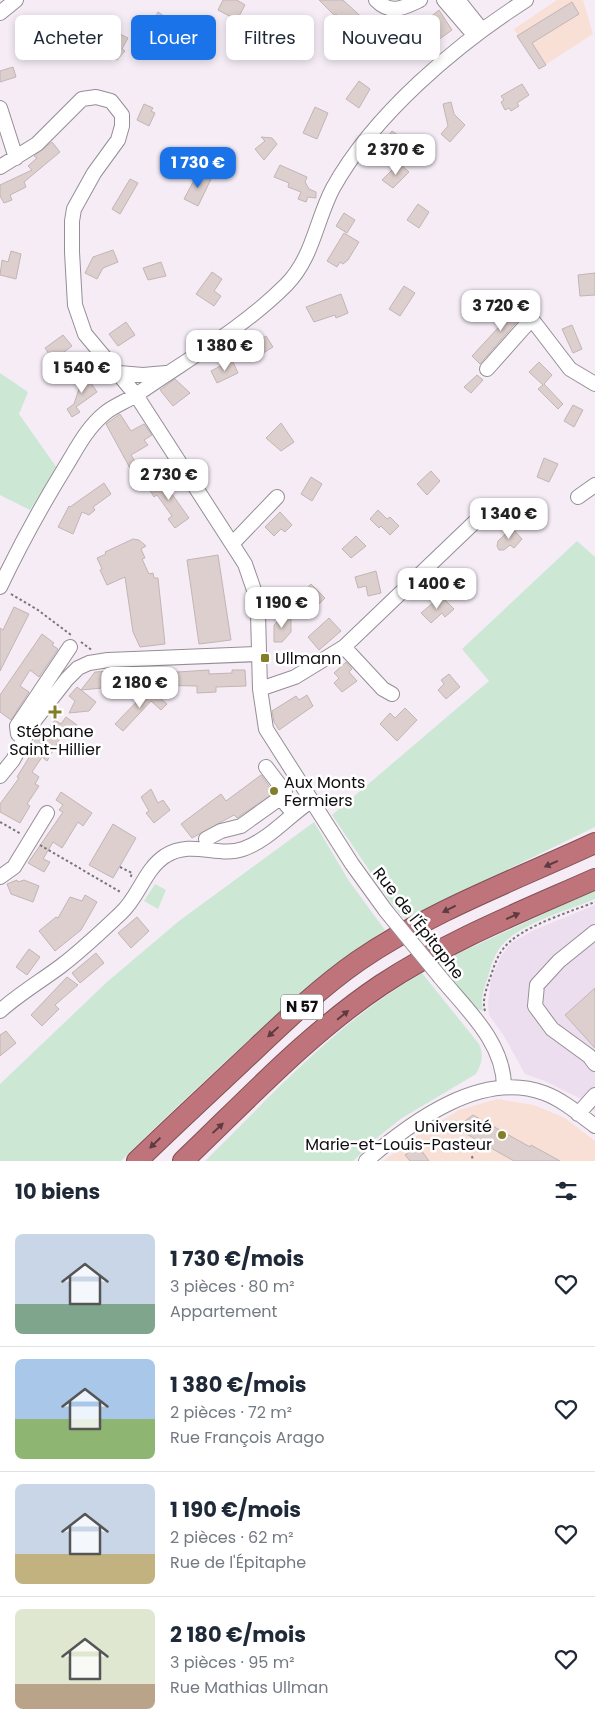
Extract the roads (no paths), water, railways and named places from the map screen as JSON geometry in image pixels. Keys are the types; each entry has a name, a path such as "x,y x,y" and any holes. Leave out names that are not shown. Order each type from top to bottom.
{"highway":[{"name":"N 57","path":"137,1161 284,1022 326,985 358,962 419,924 456,905 595,843"},
{"name":"N 57","path":"183,1161 306,1046 380,986 458,940 595,879"}],"street":[{"path":"0,13 16,0"},
{"path":"376,0 384,8 392,10 420,0"},
{"path":"444,0 479,33"},
{"path":"458,0 479,33"},
{"path":"0,586 37,512 86,433 105,413 136,395 210,346 260,308 287,284 306,256 332,190 353,155 395,106 479,33 526,0"},
{"name":"Rue de l'Épitaphe","path":"0,168 37,144 82,99 96,97 111,102 122,116 122,126 118,140 81,195 72,221 75,305 85,334 136,395 245,564 254,590 258,613 260,689 266,729 352,864 386,911 495,1047 501,1061 504,1087"},
{"path":"0,108 16,158"},
{"path":"487,369 527,324 534,322 570,369 595,384"},
{"path":"119,373 142,376 167,373"},
{"path":"578,497 595,485"},
{"path":"232,544 277,497"},
{"path":"260,689 295,677 344,648 482,515 496,506"},
{"path":"24,738 18,734 17,726 70,647"},
{"path":"344,648 384,689 392,694"},
{"path":"0,776 13,760 34,721 72,674 89,663 259,654"},
{"path":"266,767 285,792 283,801"},
{"path":"206,839 221,831 241,826 276,801 283,801 294,814"},
{"path":"0,1011 84,947 123,912 148,873 164,857 180,849 240,850 257,844 311,801"},
{"path":"0,877 14,868 47,813"},
{"path":"595,932 559,961 537,985 535,1006 552,1029 589,1056 595,1064"},
{"path":"366,1161 429,1115 477,1092 504,1087 528,1089 544,1093 564,1102 595,1126"},
{"path":"578,1114 595,1095"}],"place":[{"name":"Ullmann","path":"265,658"},
{"name":"Stéphane Saint-Hillier","path":"55,712"},
{"name":"Aux Monts Fermiers","path":"274,791"},
{"name":"Université Marie-et-Louis-Pasteur","path":"502,1135"}]}
